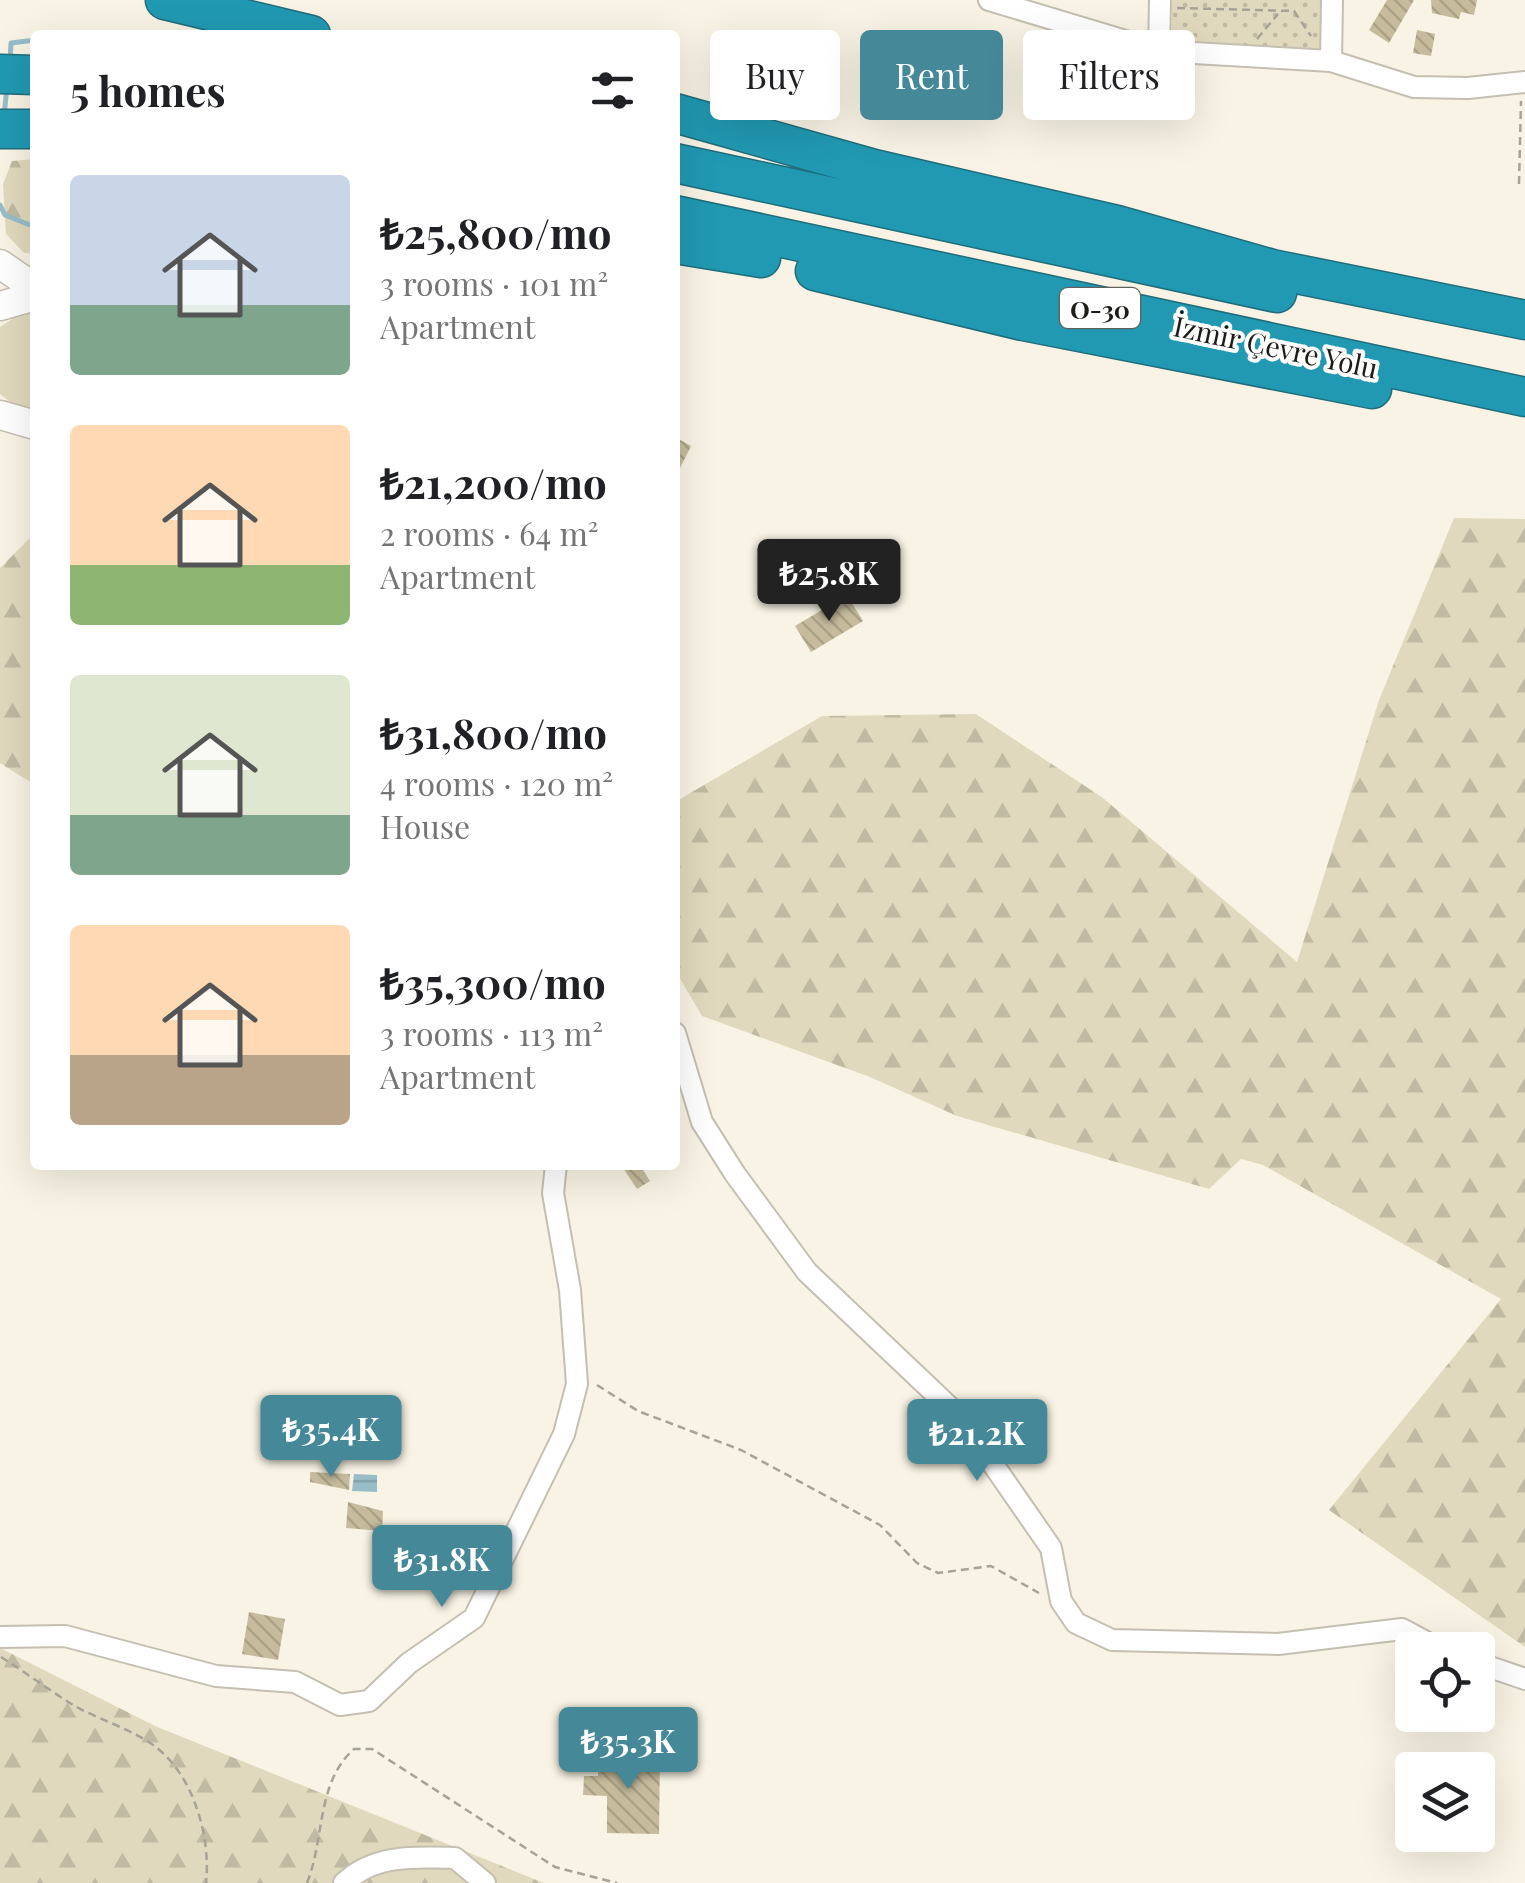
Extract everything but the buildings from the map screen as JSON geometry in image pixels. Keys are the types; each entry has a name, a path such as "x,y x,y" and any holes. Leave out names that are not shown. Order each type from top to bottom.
{"highway":[{"path":"165,0 290,30"},
{"path":"0,74 30,75"},
{"path":"680,113 874,168 1117,224 1272,269 1525,320"},
{"path":"0,128 30,130"},
{"name":"İzmir Çevre Yolu","path":"680,164 1200,278 1525,342"},
{"name":"İzmir Çevre Yolu","path":"680,216 1525,397"},
{"path":"680,245 765,259 947,304 1322,383 1525,408"}],"main road":[{"path":"0,264 30,285"},
{"path":"0,306 30,297"},
{"path":"0,415 30,424"}],"street":[{"path":"989,0 1089,30"},
{"path":"1159,30 1160,0"},
{"path":"1331,61 1332,0"},
{"path":"1195,53 1331,61 1414,87 1522,83"},
{"path":"680,1049 702,1122 735,1174 807,1272 961,1418 1051,1548 1061,1602 1076,1623 1112,1640 1278,1644 1402,1629 1408,1632"},
{"path":"0,1637 64,1636 216,1676 295,1682 340,1705 369,1701 408,1663 474,1618 564,1434 576,1384 570,1290 553,1194 555,1170"},
{"path":"1495,1669 1525,1679"},
{"path":"344,1883 358,1870 398,1857 455,1858 485,1883"}],"path":[{"path":"1240,0 1240,8"},
{"path":"1185,7 1294,11 1331,61"},
{"path":"1244,56 1280,12"},
{"path":"1519,184 1522,83"},
{"path":"592,1382 638,1411 742,1450 880,1525 927,1568 938,1573 991,1566 1071,1616"},
{"path":"0,1656 74,1706 158,1748 188,1789 202,1825 208,1860 206,1883"},
{"path":"306,1883 318,1856 328,1786 337,1765 354,1749 372,1749 555,1868 617,1883"}],"green space":[{"path":"1172,0 1320,0 1321,49 1195,42 1195,30 1172,30"},
{"path":"30,159 30,253 24,253 6,234 3,184 12,161"},
{"path":"30,312 30,408 14,405 0,394 0,327"},
{"path":"1454,518 1525,519 1525,1647 1329,1510 1501,1299 1263,1165 1241,1159 1209,1189 957,1116 870,1077 702,1016 680,979 680,799 822,716 976,714 1103,798 1297,962 1379,700"},
{"path":"30,538 30,782 0,763 0,568"},
{"path":"0,1648 155,1726 544,1883 0,1883"}],"water":[{"path":"354,1474 377,1475 377,1492 352,1491"}],"waterway":[{"path":"10,61 11,43 30,41"},
{"path":"4,116 7,87"},
{"path":"0,205 5,215 30,225"}]}
